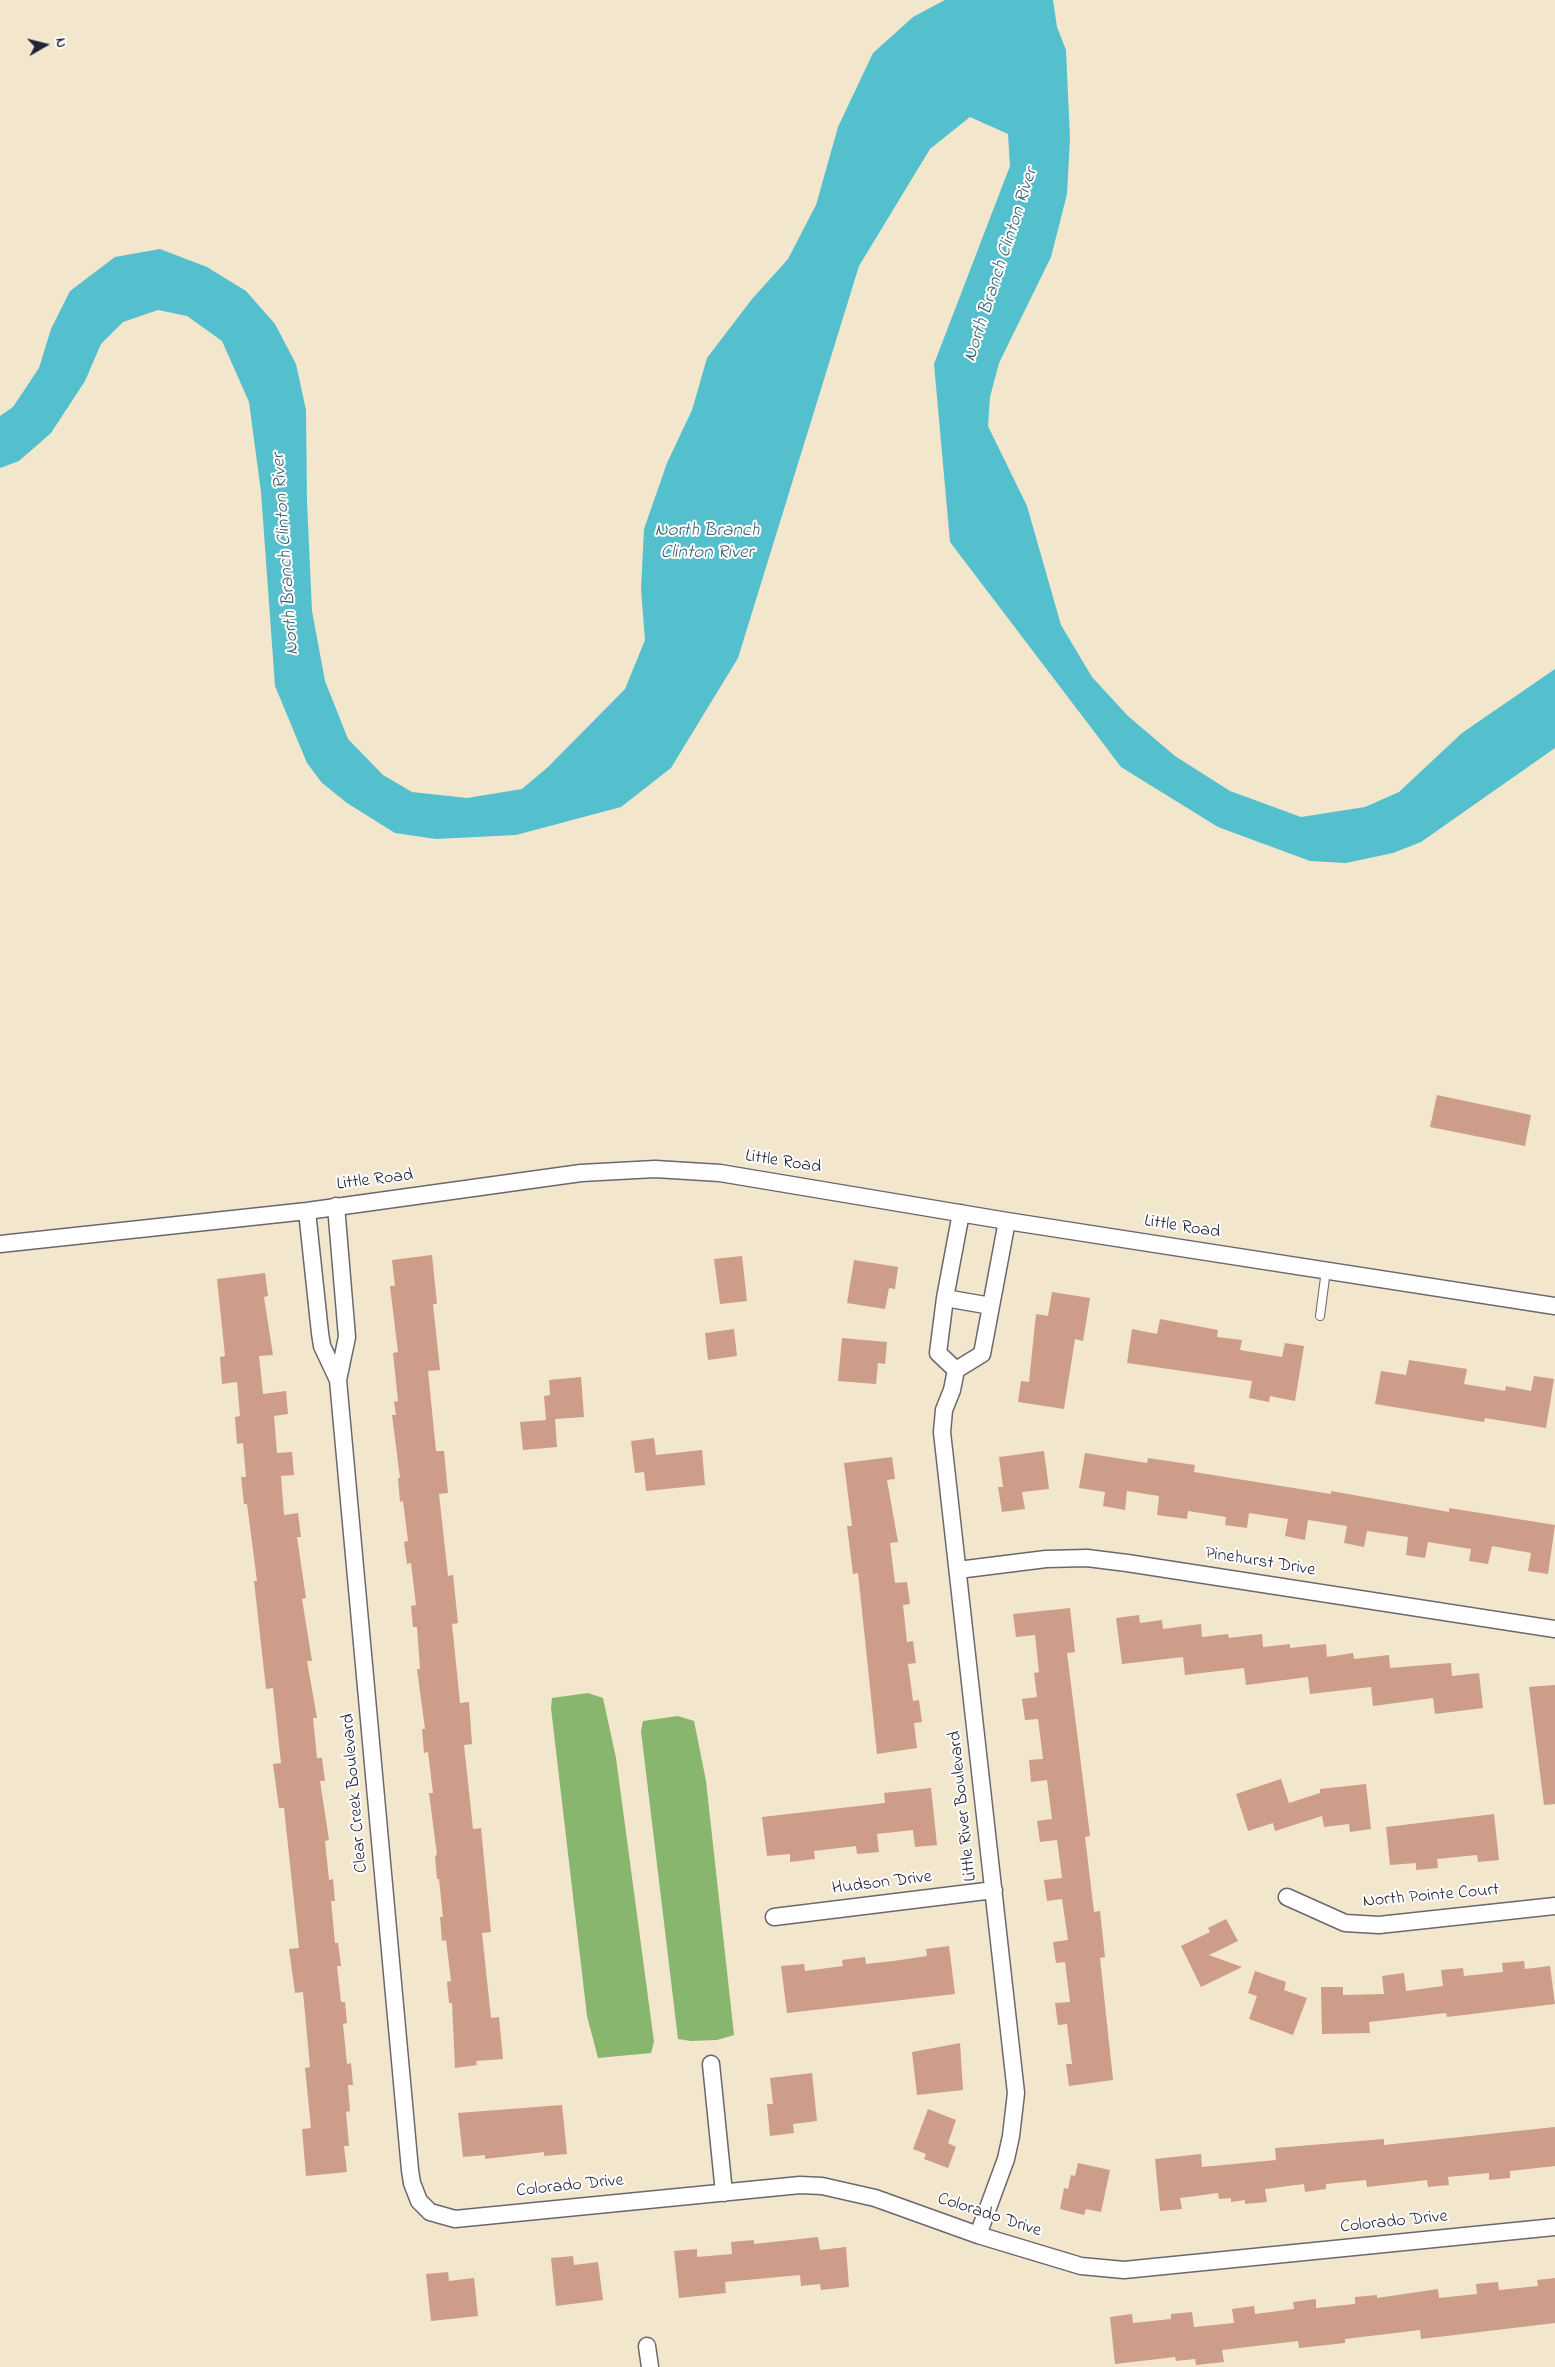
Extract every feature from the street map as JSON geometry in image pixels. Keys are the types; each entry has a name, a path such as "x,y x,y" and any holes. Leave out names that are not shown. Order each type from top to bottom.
{"street":[{"name":"Little Road","path":"0,1244 306,1210 582,1173 654,1169 720,1173 1007,1221 1555,1306"},
{"name":"Clear Creek Boulevard","path":"336,1206 346,1337 338,1380 410,2170 412,2183 419,2201"},
{"name":"Clear Creek Boulevard","path":"306,1210 322,1346 338,1380"},
{"path":"961,1213 945,1298 938,1353 956,1370 982,1354 1007,1221"},
{"path":"315,1287 341,1284"},
{"path":"945,1298 991,1306"},
{"name":"Little River Boulevard","path":"956,1370 952,1390 944,1410 942,1432 1016,2093 1006,2159 978,2235"},
{"name":"Pinehurst Drive","path":"958,1570 1046,1559 1087,1558 1555,1630"},
{"name":"Hudson Drive","path":"774,1917 994,1890"},
{"name":"North Pointe Court","path":"1287,1897 1345,1923 1379,1925 1555,1906"},
{"path":"711,2064 724,2193"},
{"name":"Colorado Drive","path":"419,2201 430,2212 454,2219 800,2186 822,2186 875,2198 978,2235 1081,2266 1124,2270 1555,2227"},
{"path":"647,2346 650,2367"}],"lane":[{"path":"1320,1316 1326,1270"}],"green space":[{"path":"588,1693 603,1698 616,1758 654,2042 651,2053 598,2058 587,2016 551,1708 552,1698"},
{"path":"678,1716 694,1721 706,1781 734,2035 717,2040 691,2041 678,2039 641,1731 643,1721"}],"water":[{"name":"North Branch Clinton River","path":"945,0 1053,0 1057,27 1066,50 1070,138 1067,194 1051,257 999,363 990,397 988,426 1027,506 1061,625 1092,677 1128,716 1175,756 1230,791 1301,817 1365,807 1399,792 1462,733 1555,669 1555,748 1421,842 1393,853 1346,863 1310,861 1218,827 1121,767 950,542 934,364 1010,166 1008,134 970,117 930,149 859,266 738,658 671,768 621,807 516,835 436,839 395,833 347,803 322,783 307,763 275,686 261,492 249,402 222,341 187,316 158,310 123,322 101,344 85,381 51,433 19,461 0,468 0,416 13,407 39,368 51,329 70,291 115,257 160,249 207,267 246,291 275,324 296,364 306,410 307,502 312,611 325,681 348,739 383,775 412,792 467,798 522,789 548,767 625,689 645,640 641,589 644,529 667,463 692,410 707,358 752,299 788,259 816,205 838,127 873,53 913,17"}],"building":[{"path":"1437,1095 1531,1115 1525,1146 1430,1127"},
{"path":"432,1255 437,1304 433,1304 440,1370 428,1371 436,1451 444,1451 448,1493 439,1494 448,1576 453,1575 458,1623 452,1624 460,1703 469,1702 472,1744 464,1745 473,1829 481,1828 491,1932 482,1933 491,2018 499,2017 503,2059 476,2061 477,2065 455,2068 452,2003 449,2003 447,1982 451,1981 446,1940 442,1941 440,1917 443,1917 439,1879 437,1879 435,1856 437,1855 429,1793 433,1793 428,1752 424,1753 422,1729 425,1729 417,1669 420,1669 417,1627 413,1627 411,1606 416,1605 411,1563 407,1564 404,1542 408,1541 403,1501 400,1502 398,1478 400,1478 392,1415 396,1415 394,1402 398,1401 393,1353 398,1352 390,1286 395,1286 392,1260"},
{"path":"742,1256 747,1301 720,1304 714,1259"},
{"path":"854,1260 898,1267 895,1289 889,1288 885,1309 847,1303"},
{"path":"265,1273 268,1296 264,1297 273,1355 259,1356 263,1394 286,1391 288,1414 274,1416 277,1453 292,1452 294,1475 281,1476 284,1515 298,1513 301,1537 297,1537 306,1598 302,1599 312,1661 307,1661 317,1718 313,1718 317,1758 322,1758 325,1781 320,1781 329,1840 325,1841 329,1880 333,1879 335,1901 331,1901 335,1943 338,1943 341,1966 337,1966 341,2002 345,2002 347,2023 343,2024 347,2064 351,2063 353,2085 348,2085 350,2111 346,2112 349,2146 344,2146 347,2172 306,2176 302,2129 311,2128 305,2068 310,2067 303,1992 295,1993 289,1949 299,1948 284,1808 279,1808 273,1764 281,1763 273,1688 266,1689 254,1581 257,1581 247,1504 244,1504 241,1477 246,1477 243,1443 237,1444 235,1417 240,1416 237,1382 222,1384 220,1357 225,1356 217,1279"},
{"path":"1052,1292 1090,1298 1083,1341 1075,1339 1064,1409 1018,1402 1021,1381 1029,1382 1036,1314 1048,1316"},
{"path":"1160,1319 1218,1330 1217,1337 1242,1340 1240,1350 1282,1357 1285,1343 1304,1346 1295,1401 1270,1396 1269,1402 1249,1398 1252,1381 1127,1363 1132,1329 1157,1334"},
{"path":"734,1329 737,1356 708,1360 705,1333"},
{"path":"842,1338 887,1342 885,1364 878,1363 876,1384 838,1381"},
{"path":"1409,1360 1467,1369 1464,1384 1505,1391 1506,1386 1531,1391 1534,1376 1554,1379 1546,1428 1485,1418 1484,1422 1375,1404 1381,1371 1406,1375"},
{"path":"581,1377 584,1417 555,1419 557,1447 523,1450 520,1422 546,1420 544,1396 550,1395 549,1380"},
{"path":"654,1438 656,1455 702,1450 705,1485 646,1491 644,1472 635,1473 631,1441"},
{"path":"1044,1451 1049,1489 1022,1492 1025,1509 1002,1512 998,1487 1003,1487 999,1457"},
{"path":"1085,1453 1147,1463 1148,1458 1195,1465 1194,1472 1331,1494 1331,1491 1449,1512 1449,1508 1555,1525 1548,1574 1528,1571 1531,1553 1492,1546 1488,1564 1469,1561 1471,1549 1428,1542 1425,1558 1406,1555 1408,1537 1367,1531 1364,1547 1344,1543 1347,1526 1308,1520 1305,1540 1285,1536 1288,1519 1249,1513 1247,1528 1225,1525 1226,1517 1188,1511 1187,1519 1157,1515 1159,1496 1127,1491 1125,1510 1103,1506 1105,1492 1079,1488"},
{"path":"892,1457 895,1479 887,1480 898,1542 890,1543 895,1583 907,1582 910,1604 903,1605 907,1642 913,1641 916,1663 908,1664 913,1701 919,1700 922,1722 914,1723 917,1748 877,1754 858,1573 853,1574 847,1526 852,1526 844,1463"},
{"path":"1070,1608 1075,1652 1067,1653 1090,1836 1085,1837 1094,1912 1100,1911 1105,1957 1100,1958 1113,2080 1069,2086 1066,2064 1072,2064 1067,2024 1058,2025 1055,2003 1070,2002 1065,1962 1056,1963 1053,1942 1068,1940 1062,1899 1047,1901 1044,1880 1062,1878 1057,1840 1040,1842 1037,1821 1052,1819 1047,1780 1031,1782 1029,1760 1043,1759 1038,1719 1025,1720 1022,1699 1037,1697 1034,1673 1039,1672 1035,1635 1016,1637 1013,1614"},
{"path":"1139,1615 1140,1623 1162,1620 1163,1629 1201,1624 1202,1637 1228,1634 1229,1638 1262,1634 1263,1647 1290,1644 1290,1648 1326,1644 1327,1657 1353,1653 1354,1659 1389,1655 1390,1668 1451,1663 1452,1676 1479,1673 1483,1708 1435,1714 1433,1698 1373,1706 1371,1687 1310,1694 1308,1677 1246,1685 1244,1668 1185,1675 1183,1657 1122,1664 1116,1618"},
{"path":"1555,1685 1555,1804 1544,1805 1529,1687"},
{"path":"1281,1779 1289,1803 1320,1793 1320,1789 1366,1784 1371,1829 1350,1832 1349,1824 1324,1827 1322,1816 1275,1831 1273,1823 1248,1831 1236,1794"},
{"path":"931,1788 937,1845 915,1847 913,1830 877,1834 879,1852 857,1854 856,1846 814,1851 815,1859 790,1862 790,1854 767,1856 762,1817 885,1803 884,1793"},
{"path":"1494,1814 1499,1860 1478,1862 1477,1855 1437,1859 1438,1868 1416,1870 1416,1863 1390,1865 1386,1827"},
{"path":"1226,1919 1238,1941 1209,1955 1242,1967 1201,1987 1181,1946 1210,1932 1208,1928"},
{"path":"949,1946 955,1994 787,2013 781,1966 804,1964 805,1971 843,1966 842,1960 865,1957 866,1964 893,1961 927,1956 926,1949"},
{"path":"1524,1961 1525,1969 1550,1966 1555,2004 1447,2017 1446,2013 1369,2022 1370,2033 1322,2034 1321,1987 1343,1987 1343,1995 1384,1994 1382,1976 1404,1973 1406,1991 1443,1986 1441,1970 1463,1968 1464,1976 1503,1972 1502,1963"},
{"path":"1255,1971 1286,1982 1284,1990 1307,1998 1293,2035 1249,2019 1257,1996 1248,1993"},
{"path":"960,2043 963,2090 917,2095 912,2052"},
{"path":"812,2073 817,2121 793,2124 794,2133 770,2136 767,2104 773,2104 770,2078"},
{"path":"562,2105 567,2154 544,2156 544,2152 485,2159 485,2155 463,2157 458,2113"},
{"path":"928,2109 956,2120 948,2143 956,2147 948,2168 924,2159 926,2154 913,2149"},
{"path":"1555,2127 1555,2166 1510,2171 1510,2178 1489,2180 1489,2173 1448,2177 1449,2185 1428,2187 1427,2180 1367,2187 1366,2180 1326,2184 1326,2189 1305,2192 1304,2184 1265,2189 1267,2202 1245,2204 1245,2200 1231,2202 1231,2198 1219,2199 1218,2193 1180,2198 1182,2209 1160,2211 1155,2159 1201,2154 1202,2167 1276,2160 1275,2148 1384,2139 1384,2145"},
{"path":"1078,2163 1110,2170 1101,2212 1086,2209 1084,2215 1060,2209 1064,2188 1068,2189 1071,2175 1075,2176"},
{"path":"818,2237 820,2250 846,2247 849,2287 821,2290 820,2284 801,2286 800,2275 725,2282 726,2293 679,2298 674,2251 697,2249 697,2257 732,2254 731,2242 754,2240 754,2244"},
{"path":"573,2256 574,2265 598,2262 603,2300 556,2306 551,2258"},
{"path":"448,2272 449,2281 474,2278 478,2316 431,2321 426,2274"},
{"path":"1555,2278 1555,2323 1421,2339 1420,2330 1345,2339 1345,2343 1299,2348 1298,2341 1222,2350 1224,2362 1196,2365 1195,2359 1176,2361 1175,2357 1115,2364 1110,2317 1132,2314 1133,2323 1171,2319 1171,2314 1192,2312 1194,2327 1234,2323 1232,2309 1254,2306 1255,2314 1294,2309 1293,2302 1316,2299 1316,2308 1355,2304 1355,2297 1377,2295 1377,2298 1438,2289 1439,2298 1477,2294 1476,2284 1498,2282 1499,2290 1538,2286 1537,2280"}]}
